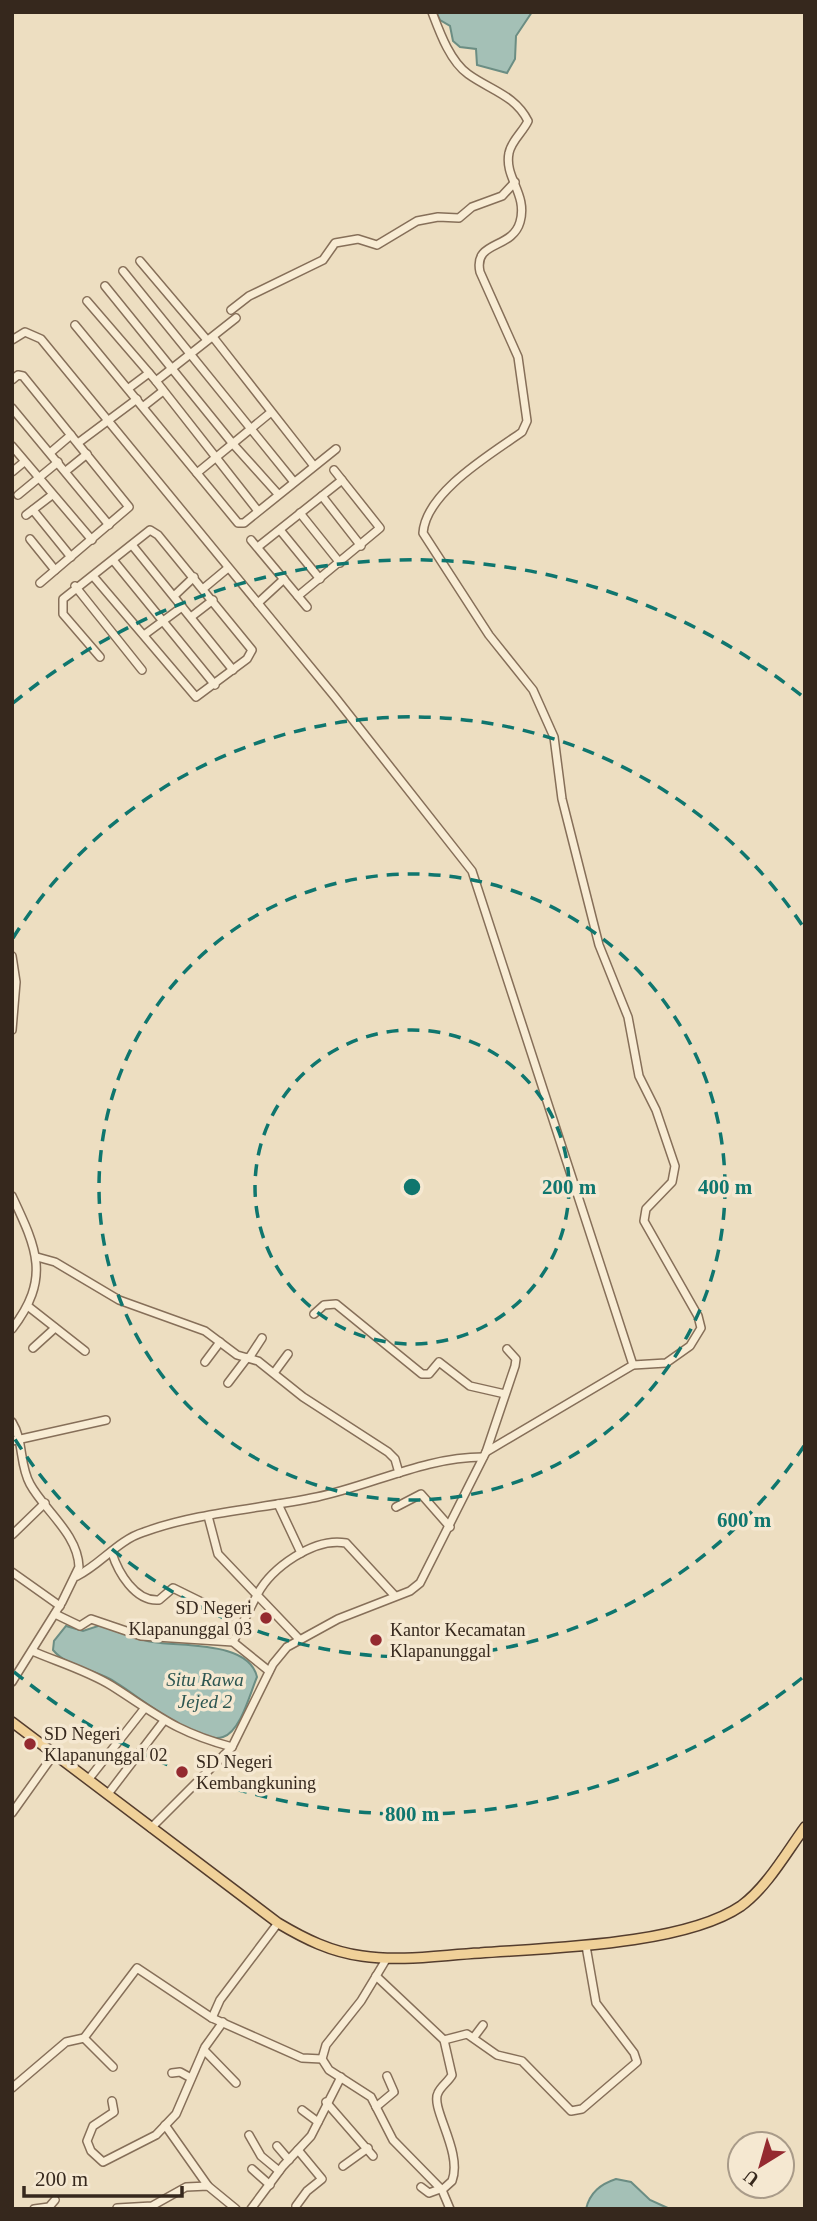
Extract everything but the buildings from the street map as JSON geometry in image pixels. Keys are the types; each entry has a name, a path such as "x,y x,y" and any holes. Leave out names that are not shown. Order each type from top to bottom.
{"main road":[{"path":"12,1722 278,1923 330,1949 363,1957 387,1958 586,1946 650,1936 733,1910 755,1891 805,1827"}],"street":[{"path":"77,1576 125,1541 144,1531 208,1516 319,1497 440,1460 484,1454 633,1365 666,1363 690,1346 701,1328 698,1316 644,1221 646,1209 672,1182 675,1166 656,1111 639,1076 628,1017 598,945 567,821 550,725 533,690 489,635 423,533 436,505 448,488 522,432 526,425 518,357 480,272 478,261 483,252 508,241 518,228 523,203 509,165 509,151 528,121 522,108 506,95 471,76 459,65 432,12"},
{"path":"231,310 249,296 278,280 323,260 335,243 358,239 377,245 417,221 438,217 459,218 472,206 502,196 515,182"},
{"path":"140,261 210,339 314,466"},
{"path":"123,271 294,482"},
{"path":"105,286 233,444 278,494"},
{"path":"87,302 156,381 258,511"},
{"path":"156,381 236,318"},
{"path":"75,325 238,523 258,511 336,449"},
{"path":"12,340 25,332 41,339 258,603 472,871 633,1365"},
{"path":"128,388 149,373"},
{"path":"12,380 18,375 23,376 129,507 40,583"},
{"path":"144,406 163,391"},
{"path":"78,443 137,399"},
{"path":"12,408 109,525"},
{"path":"197,473 270,413"},
{"path":"50,453 71,435"},
{"path":"12,446 92,540"},
{"path":"66,471 87,454"},
{"path":"12,472 24,462"},
{"path":"18,495 58,462"},
{"path":"298,596 380,528 334,470"},
{"path":"259,546 342,480"},
{"path":"52,495 30,513 71,557"},
{"path":"322,496 361,546"},
{"path":"300,513 340,563"},
{"path":"93,576 195,696 215,685 250,656 251,650 204,588 153,531 148,530 63,598 63,614 100,657"},
{"path":"280,530 320,579"},
{"path":"30,539 55,570"},
{"path":"251,540 259,546 307,607"},
{"path":"132,545 233,670"},
{"path":"113,559 215,685"},
{"path":"204,588 228,568"},
{"path":"174,595 194,578"},
{"path":"258,603 284,579"},
{"path":"75,586 142,670"},
{"path":"191,617 213,600"},
{"path":"144,635 182,607"},
{"path":"12,956 16,982 12,1030"},
{"path":"12,1196 37,1257 36,1287 29,1307 12,1329"},
{"path":"37,1257 49,1259 119,1300 200,1329 274,1373 303,1397 388,1452 395,1459 399,1473"},
{"path":"314,1314 324,1305 335,1304 419,1372 429,1374 439,1363 470,1386 505,1394"},
{"path":"29,1307 85,1351"},
{"path":"33,1348 55,1328"},
{"path":"228,1383 262,1338"},
{"path":"205,1362 220,1342"},
{"path":"151,1828 232,1747 280,1654 299,1639 410,1591 420,1583 484,1454 516,1359 507,1349"},
{"path":"274,1373 288,1353"},
{"path":"16,1440 106,1420"},
{"path":"12,1422 24,1472 74,1547 79,1561 77,1576 12,1682"},
{"path":"396,1507 422,1495 450,1527"},
{"path":"12,1535 45,1503"},
{"path":"278,1504 301,1553"},
{"path":"208,1516 220,1558 299,1639"},
{"path":"233,1642 257,1595 271,1575 301,1553 323,1545 346,1543 395,1596"},
{"path":"112,1553 124,1578 148,1598 159,1600 173,1588 230,1616"},
{"path":"12,1572 60,1606"},
{"path":"55,1614 80,1626 92,1619 141,1636 233,1642 269,1671"},
{"path":"32,1651 105,1682 163,1722 194,1737 232,1747"},
{"path":"88,1780 144,1709"},
{"path":"108,1794 163,1722"},
{"path":"12,1813 54,1754"},
{"path":"212,2018 220,2000 278,1923"},
{"path":"444,2040 462,2034 474,2037 497,2055 525,2063 570,2110 582,2109 637,2062 628,2044 596,2003 586,1946"},
{"path":"322,2059 327,2045 387,1958"},
{"path":"12,2088 62,2045 85,2038 137,1968 212,2018 302,2058 322,2059"},
{"path":"376,1976 444,2040 452,2075 438,2092 436,2101 451,2141 455,2165 452,2181 429,2193 421,2187"},
{"path":"112,2101 114,2112 93,2126 87,2141 91,2151 103,2162 156,2135 176,2113 204,2050 223,2022"},
{"path":"474,2037 483,2025"},
{"path":"85,2038 113,2067"},
{"path":"204,2050 236,2082"},
{"path":"322,2059 329,2070 367,2093 393,2140 441,2189 450,2209"},
{"path":"172,2073 180,2072 191,2078"},
{"path":"251,2209 318,2122 341,2077"},
{"path":"376,2106 394,2092 387,2077"},
{"path":"326,2102 373,2156"},
{"path":"302,2110 318,2122"},
{"path":"165,2125 208,2186 236,2209"},
{"path":"248,2135 261,2156 279,2171"},
{"path":"277,2146 289,2160"},
{"path":"343,2166 368,2148"},
{"path":"295,2208 307,2191 322,2179 298,2150"},
{"path":"252,2169 270,2185"},
{"path":"117,2208 152,2206 186,2187 208,2186"},
{"path":"34,2209 49,2207 55,2200"}],"water":[{"path":"436,12 532,12 516,36 515,59 507,73 477,65 476,49 460,47 453,41 450,26 440,20"},
{"name":"Situ Rawa Jejed 2","path":"101,1625 146,1641 213,1648 241,1657 251,1665 257,1677 235,1727 223,1737 211,1738 197,1734 110,1679 72,1664 53,1650 54,1641 66,1626 83,1631"},
{"path":"616,2179 631,2182 650,2200 670,2209 586,2209 597,2190"}],"place":[{"name":"SD Negeri Klapanunggal 03","path":"266,1618"},
{"name":"Kantor Kecamatan Klapanunggal","path":"376,1640"},
{"name":"SD Negeri Klapanunggal 02","path":"30,1744"},
{"name":"SD Negeri Kembangkuning","path":"182,1772"}]}
